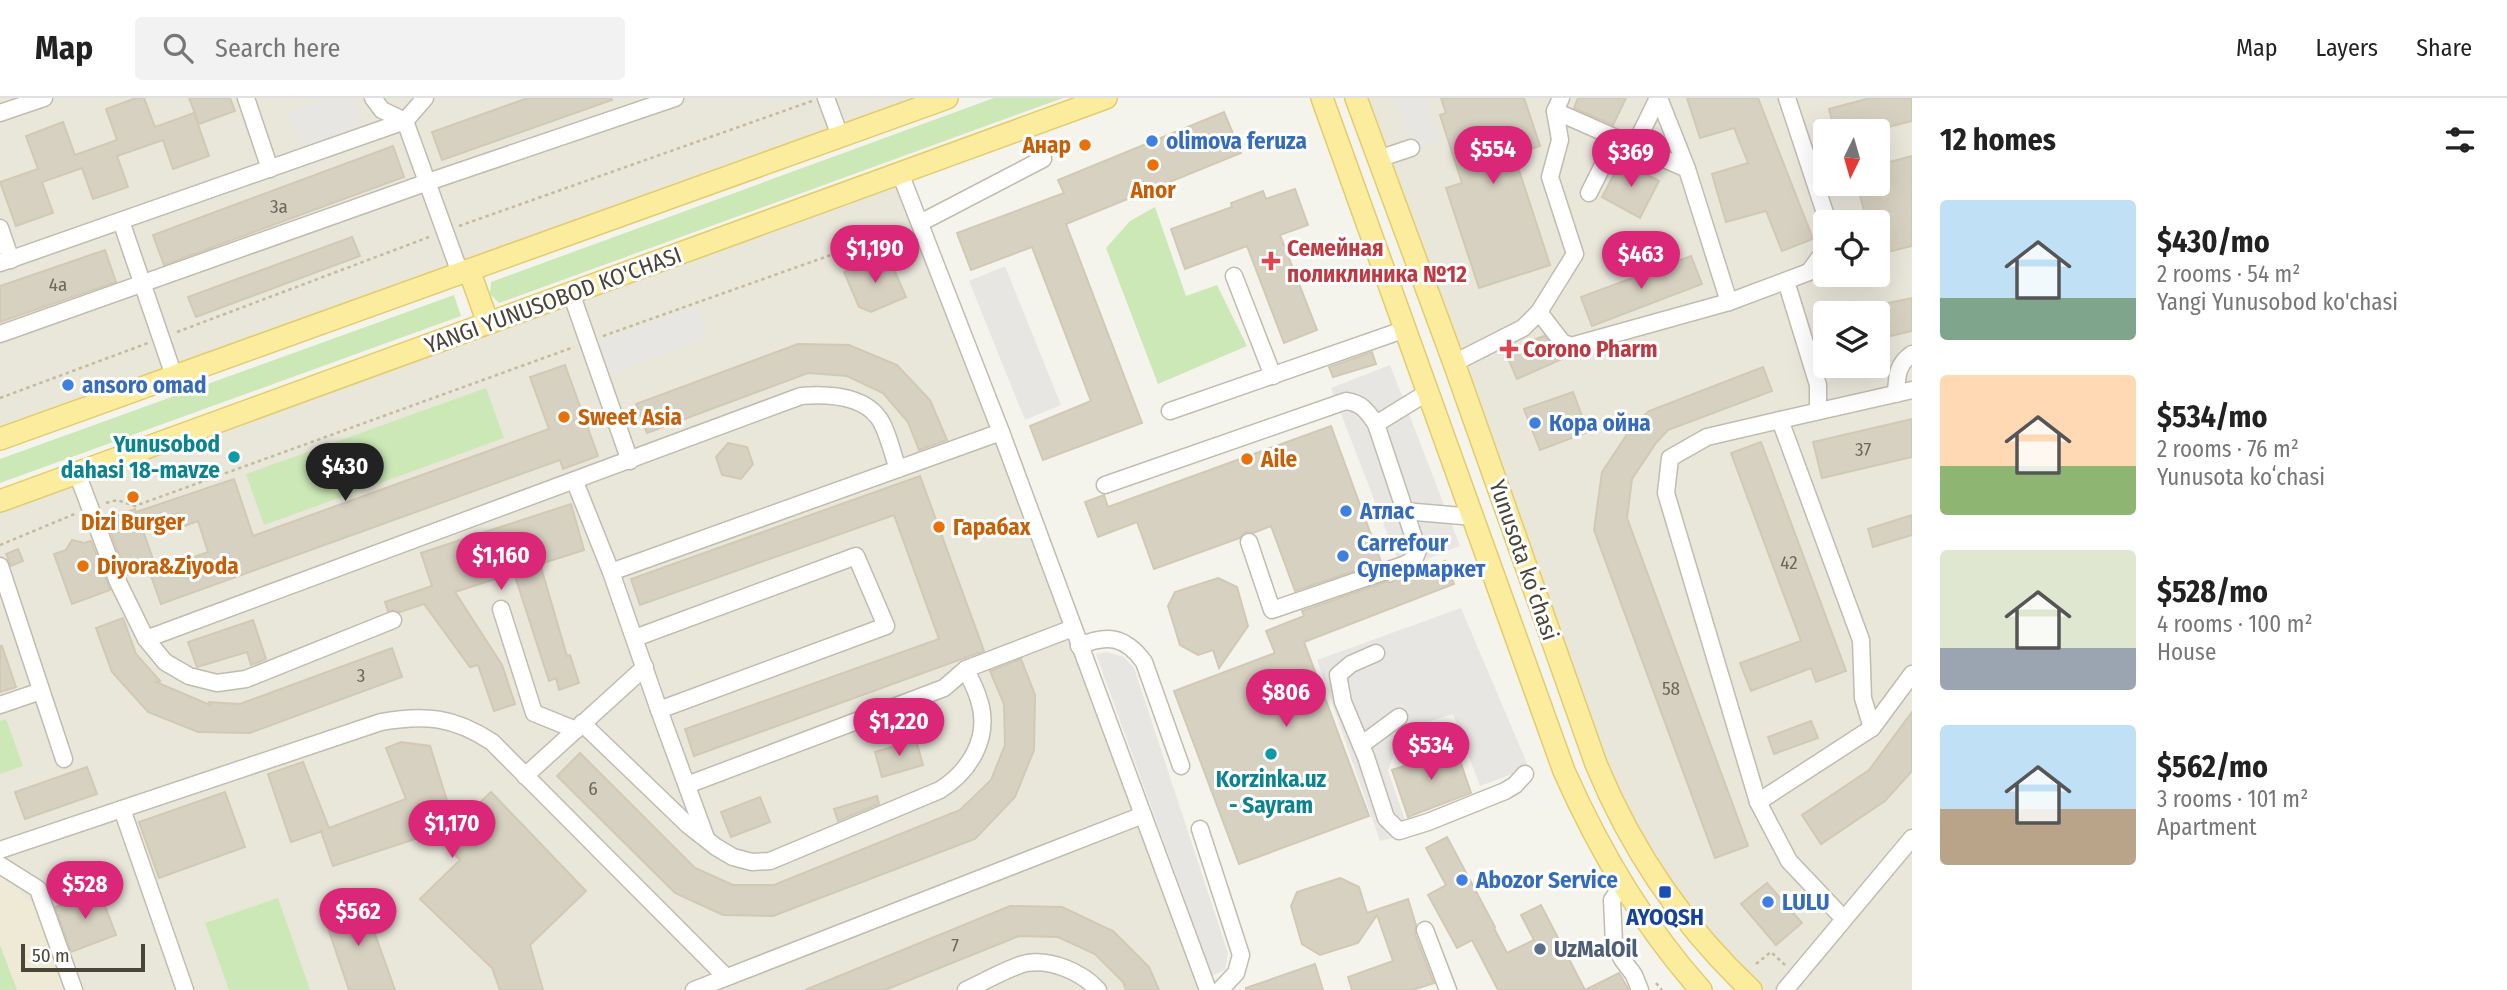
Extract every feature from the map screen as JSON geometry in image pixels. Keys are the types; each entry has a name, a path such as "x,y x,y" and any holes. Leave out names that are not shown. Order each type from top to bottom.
{"main road":[{"path":"0,439 947,98"},
{"name":"YANGI YUNUSOBOD KO'CHASI","path":"0,502 1106,98"},
{"name":"Yunusota koʻchasi","path":"1322,98 1564,771 1590,830 1623,884 1665,946 1701,990"},
{"name":"Yunusota koʻchasi","path":"1356,98 1611,800 1628,834 1665,892 1745,988"},
{"path":"464,272 488,323"}],"street":[{"path":"0,113 44,98"},
{"path":"246,98 270,169"},
{"path":"373,98 382,110 405,121 464,272"},
{"path":"0,228 5,262 405,121 425,98"},
{"path":"0,334 428,182 675,98"},
{"path":"826,98 841,136"},
{"path":"1634,147 1659,98"},
{"path":"1659,98 1687,169 1729,302"},
{"path":"1787,98 1824,210"},
{"path":"1558,104 1616,139 1687,169"},
{"path":"1454,363 1523,328 1539,312 1575,254 1550,177 1560,140 1558,104"},
{"path":"1590,193 1616,139"},
{"path":"1378,159 1411,148"},
{"path":"920,223 1043,159"},
{"path":"900,173 1001,432 1208,990"},
{"path":"121,221 174,376"},
{"path":"1539,312 1562,342 1571,346 1729,302 1809,272 1813,266"},
{"path":"1234,275 1273,376"},
{"path":"1786,281 1818,385 1818,411"},
{"path":"571,293 630,461"},
{"path":"1170,411 1406,329"},
{"path":"1896,394 1900,363 1912,354"},
{"path":"1844,919 1789,861 1758,802 1666,493 1670,458 1706,437 1912,390"},
{"path":"1376,425 1428,392"},
{"path":"146,639 801,396 822,394 842,397 863,405 879,418 898,469"},
{"path":"1105,485 1346,401 1357,402 1364,407 1376,425 1418,550 1415,558 1406,564 1272,610 1249,542"},
{"path":"1780,420 1861,640 1863,698 1872,728"},
{"path":"611,572 1001,432"},
{"path":"77,473 118,582 146,639 165,662 177,670 203,681 232,682 246,679 393,620"},
{"path":"575,482 611,572 706,838"},
{"path":"1404,511 1474,517"},
{"path":"635,638 856,556 886,625 659,710"},
{"path":"1,573 64,759"},
{"path":"501,609 534,713 579,726 688,825 733,857 752,862 770,861 954,782 973,759 982,730 980,701 966,669"},
{"path":"687,785 944,688 966,669 1073,628"},
{"path":"1079,646 1105,638 1122,642 1138,654 1144,662 1181,765"},
{"path":"1376,653 1351,664 1338,675 1343,702 1386,818 1399,831 1505,791 1525,774"},
{"path":"525,776 645,667"},
{"path":"1758,802 1872,728 1912,674"},
{"path":"0,705 41,691"},
{"path":"0,850 359,729 409,717 450,721 471,728 492,743 726,977"},
{"path":"1361,745 1399,717"},
{"path":"122,809 185,990"},
{"path":"700,989 1143,815"},
{"path":"1200,830 1241,955 1236,973 1220,990"},
{"path":"1785,990 1912,838"},
{"path":"0,865 38,889 74,990"},
{"path":"1623,884 1612,900 1614,943 1640,990"},
{"path":"1425,930 1448,990"},
{"path":"966,990 1026,963 1061,967 1079,974 1098,990"}],"path":[{"path":"0,398 446,231 820,98"},
{"path":"0,545 89,508 117,500 135,506 920,223"},
{"path":"1755,964 1771,952"}],"shaded area":[{"path":"0,98 947,98 0,439"},
{"path":"324,98 354,98 364,124 302,148 288,112"},
{"path":"1356,98 1912,98 1912,990 1751,990 1628,834"},
{"path":"1396,98 1426,98 1441,142 1412,150"},
{"path":"900,173 1208,990 0,990 0,501"},
{"path":"1005,266 1061,405 1025,420 969,281"},
{"path":"697,307 708,338 610,374 599,342"},
{"path":"1390,365 1460,546 1401,569 1331,388"},
{"path":"1461,608 1529,768 1480,786 1453,714 1402,730 1388,771 1410,834 1380,841 1317,660"},
{"path":"1107,652 1124,657 1134,668 1228,953 1225,970 1212,976 1096,654"},
{"path":"0,872 40,911 67,990 0,990"}],"green space":[{"path":"994,98 1063,98 499,303 490,294 491,282"},
{"path":"1155,207 1186,296 1217,285 1247,346 1158,384 1106,248 1130,221"},
{"path":"454,295 461,316 0,483 0,459"},
{"path":"486,388 504,438 264,525 246,474"},
{"path":"6,719 23,766 0,774 0,721"},
{"path":"278,898 310,990 229,990 205,923"},
{"path":"0,945 17,990 0,990"}],"building":[{"path":"136,98 144,98 155,127 194,113 209,156 173,169 163,140 117,156 128,187 93,199 82,168 42,182 53,213 16,226 0,182 38,169 26,136 63,122 75,155 117,140 106,109"},
{"path":"189,98 230,98 235,111 199,124"},
{"path":"528,98 612,100 442,160 432,132"},
{"path":"1441,98 1524,98 1540,146 1514,155 1550,265 1479,288 1446,188 1462,183 1440,115 1446,113"},
{"path":"1578,98 1626,98 1613,125 1574,108"},
{"path":"1687,98 1758,98 1813,239 1782,251 1766,211 1726,222 1712,174 1748,163 1734,128 1700,138"},
{"path":"1870,98 1912,98 1912,121 1890,127 1890,119 1832,119 1829,109"},
{"path":"1224,112 1241,153 1066,224 1142,423 1043,460 1030,426 1091,401 1032,247 971,270 957,233 1064,193 1058,180"},
{"path":"393,146 404,177 164,265 153,235"},
{"path":"1912,156 1912,246 1890,251 1890,210 1864,210 1860,196 1890,196 1890,162"},
{"path":"1621,161 1659,181 1640,218 1602,197"},
{"name":"Семейная поликлиника №12","path":"1295,189 1308,225 1280,235 1317,330 1284,343 1247,246 1185,269 1171,229 1232,207 1231,203 1263,191 1266,199"},
{"path":"352,237 360,256 196,317 188,297"},
{"path":"105,250 116,282 0,322 0,286"},
{"path":"1691,256 1702,284 1592,326 1581,297"},
{"path":"879,257 892,265 906,297 871,312 859,307 844,272"},
{"path":"1912,298 1912,331 1890,336 1890,303"},
{"path":"1544,336 1562,359 1517,379 1505,351"},
{"path":"798,344 849,345 897,365 930,400 947,440 919,450 908,422 883,393 847,376 808,373 647,433 636,404"},
{"path":"1372,352 1376,364 1333,377 1329,367"},
{"path":"565,365 598,456 563,469 560,460 161,604 150,573 208,552 198,521 182,527 178,513 141,525 155,565 127,575 106,520 234,479 253,536 549,429 530,377"},
{"path":"1763,367 1772,391 1668,430 1656,443 1632,479 1627,518 1748,846 1715,858 1594,530 1602,472 1632,427 1649,411"},
{"path":"1573,392 1588,432 1540,450 1524,409"},
{"path":"1912,419 1912,457 1822,478 1813,442"},
{"path":"1331,426 1381,562 1295,591 1271,526 1253,533 1245,532 1240,538 1154,569 1137,522 1098,537 1085,502 1104,495 1108,507"},
{"path":"1761,442 1846,671 1816,682 1811,668 1751,691 1740,663 1801,641 1731,453"},
{"path":"728,443 747,447 753,464 741,479 722,475 716,457"},
{"path":"920,476 984,651 694,756 685,729 939,639 894,515 640,605 631,579"},
{"path":"571,504 584,550 540,564 567,656 570,655 579,683 559,690 556,678 549,681 514,573 455,592 502,665 515,704 494,711 478,665 470,667 424,604 400,612 388,611 385,602 432,586 421,553"},
{"path":"1912,515 1912,535 1873,547 1868,529"},
{"path":"72,540 84,543 91,541 110,590 72,604 54,554 66,550"},
{"path":"18,549 23,561 11,566 6,554"},
{"name":"Korzinka.uz - Sayram","path":"1445,561 1454,584 1304,642 1369,816 1239,864 1174,691 1275,653 1266,631 1304,616 1302,611 1388,581 1389,583"},
{"path":"1218,578 1237,587 1248,626 1219,668 1213,650 1198,655 1180,645 1168,606 1175,592"},
{"path":"123,618 136,654 160,681 156,682 210,705 209,702 240,704 392,648 402,677 250,733 198,732 148,712 112,672 96,628"},
{"path":"253,620 266,659 251,665 247,652 197,667 188,642"},
{"path":"0,646 16,687 0,692"},
{"path":"1021,659 1035,695 1034,750 1015,797 975,839 773,916 723,915 675,893 557,776 580,753 695,868 733,885 774,885 960,810 991,780 1005,745 1004,704 990,671"},
{"path":"1912,712 1912,771 1885,801 1821,844 1802,815 1869,770"},
{"path":"1811,721 1818,738 1774,754 1768,737"},
{"path":"916,740 923,765 882,777 875,752"},
{"path":"401,742 430,746 455,826 491,792 586,891 530,945 543,990 500,990 492,968 420,899 460,860 433,833 333,866 321,832 291,842 268,774 303,762 329,828 406,799 386,748"},
{"path":"1456,749 1471,793 1408,817 1392,770"},
{"path":"87,767 97,794 25,819 15,792"},
{"path":"225,792 245,847 159,878 139,822"},
{"path":"877,796 879,804 838,821 834,809"},
{"path":"760,797 770,822 731,837 721,812"},
{"path":"1447,837 1507,953 1534,940 1521,915 1541,905 1585,990 1498,990 1472,940 1457,948 1428,895 1446,885 1426,848"},
{"path":"1340,878 1359,887 1367,913 1408,899 1416,925 1415,934 1434,983 1412,990 1352,990 1348,977 1393,961 1377,915 1358,943 1320,955 1302,944 1291,906 1297,892"},
{"path":"1767,883 1802,923 1776,945 1741,904"},
{"path":"99,890 116,935 71,952 55,907"},
{"path":"362,898 395,990 349,990 323,913"},
{"path":"1010,906 1062,907 1113,931 1149,967 1159,990 1126,990 1123,982 1095,954 1058,937 1019,936 885,990 805,990"},
{"path":"1315,964 1323,990 1246,990 1246,988"},
{"path":"1619,973 1629,990 1585,990"}],"place":[{"name":"olimova feruza","path":"1152,141"},
{"name":"Анар","path":"1085,145"},
{"name":"Anor","path":"1153,165"},
{"name":"Семейная поликлиника №12","path":"1271,261"},
{"name":"Corono Pharm","path":"1509,349"},
{"name":"ansoro omad","path":"68,385"},
{"name":"Sweet Asia","path":"564,417"},
{"name":"Кора ойна","path":"1535,423"},
{"name":"Yunusobod dahasi 18-mavze","path":"234,457"},
{"name":"Aile","path":"1247,459"},
{"name":"Dizi Burger","path":"133,497"},
{"name":"Атлас","path":"1346,511"},
{"name":"Гарабах","path":"939,527"},
{"name":"Carrefour Супермаркет","path":"1343,556"},
{"name":"Diyora&Ziyoda","path":"83,566"},
{"name":"Korzinka.uz - Sayram","path":"1271,754"},
{"name":"Abozor Service","path":"1462,880"},
{"name":"AYOQSH","path":"1665,892"},
{"name":"LULU","path":"1768,902"},
{"name":"UzMalOil","path":"1540,949"}]}
